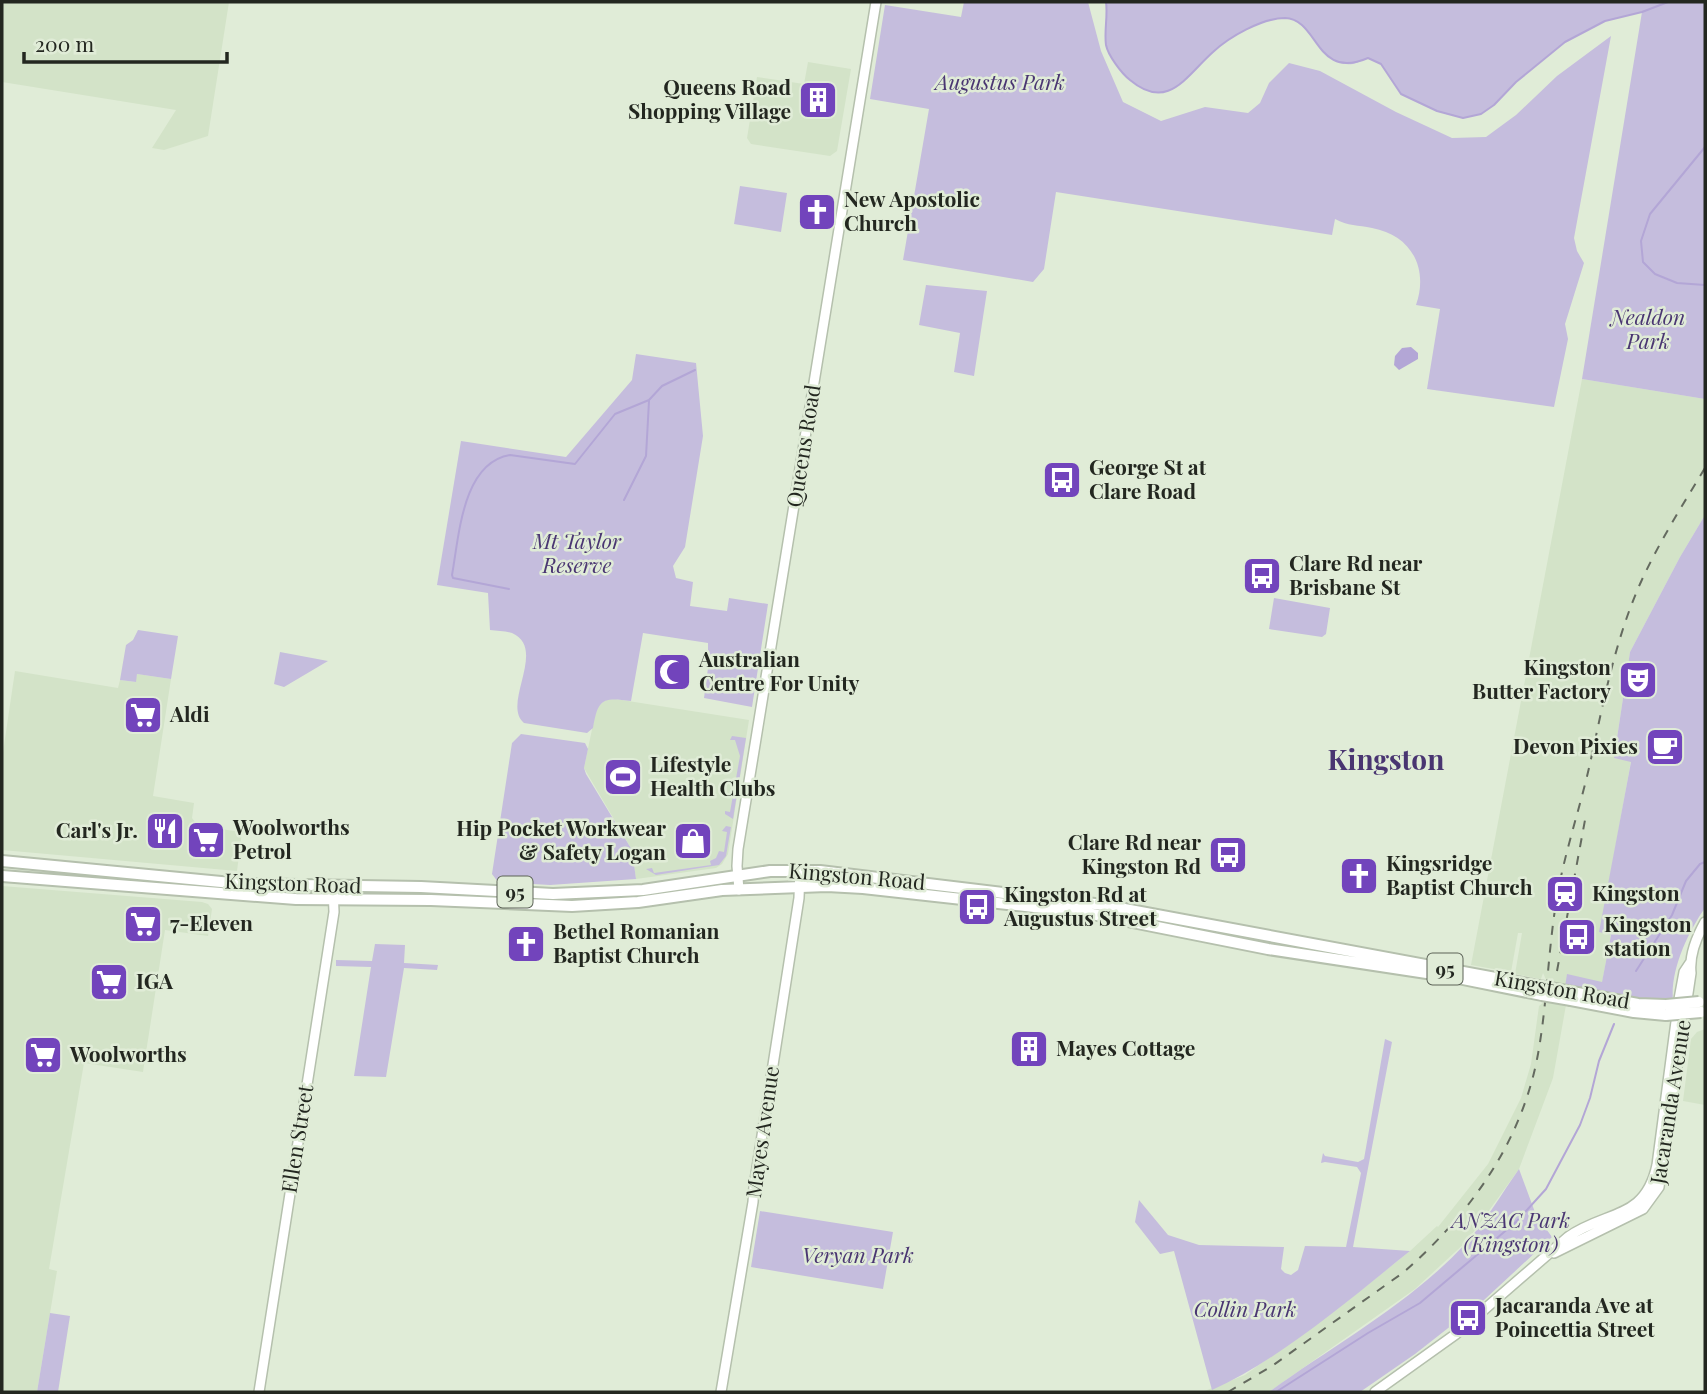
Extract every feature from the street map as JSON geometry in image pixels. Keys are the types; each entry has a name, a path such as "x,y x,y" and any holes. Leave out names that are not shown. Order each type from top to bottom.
{"main road":[{"name":"Kingston Road","path":"2,861 261,885 421,887 553,894 664,887 738,874 800,870 1079,901 1543,991"},
{"name":"Kingston Road","path":"2,876 276,898 588,906 739,890 838,886 1058,909 1268,949 1572,996 1634,1012 1703,1007"},
{"path":"1153,914 1159,919 1174,922 1176,930"}],"street":[{"name":"Queens Road","path":"739,890 738,849 876,2"},
{"name":"Mayes Avenue","path":"721,1392 753,1202 800,887 800,870"},
{"name":"Ellen Street","path":"259,1392 334,912 333,887"},
{"name":"Jacaranda Avenue","path":"1375,1392 1456,1334 1544,1259 1643,1209 1660,1187 1691,973 1690,963 1695,943 1705,922"}],"shaded area":[{"path":"2,2 229,2 208,136 164,150 152,148 176,110 2,82"},
{"path":"808,62 851,69 837,151 830,156 751,144 747,138 757,77 804,84"},
{"path":"1411,347 1418,353 1418,359 1399,370 1394,365 1395,356 1402,348"},
{"path":"1582,379 1705,399 1705,515 1630,652 1614,758 1631,761 1600,932 1611,934 1602,983 1565,987 1548,984 1543,973 1541,979 1515,974 1522,933 1518,933 1511,972 1471,965"},
{"path":"15,671 118,688 120,680 135,682 137,674 171,679 153,796 194,803 192,818 198,826 242,832 237,871 2,850 2,759"},
{"path":"609,698 749,720 728,854 716,868 636,879 632,850 584,768 596,710"},
{"path":"2,886 202,902 212,909 208,936 165,930 143,1072 84,1063 49,1269 57,1271 37,1392 2,1392"},
{"path":"1545,1001 1566,1005 1553,1078 1519,1169 1467,1241 1415,1289 1269,1392 1202,1392 1245,1375 1346,1302 1438,1227 1488,1164 1521,1098 1531,1064 1539,1006"},
{"path":"1705,1029 1705,1105 1683,1101 1691,1039 1697,1032"}],"green space":[{"name":"Augustus Park","path":"964,2 1088,2 1101,51 1123,102 1161,121 1205,107 1248,113 1260,103 1269,83 1289,63 1320,71 1396,112 1452,138 1486,137 1516,115 1557,76 1611,36 1574,238 1584,263 1565,324 1568,339 1554,407 1427,389 1440,309 1416,305 1420,278 1414,255 1397,238 1386,232 1335,219 1332,235 1056,192 1044,269 1033,282 903,260 929,109 870,99 885,5 961,17"},
{"name":"Nealdon Park","path":"1106,2 1705,2 1705,399 1582,379 1642,12 1605,21 1565,42 1516,82 1494,105 1481,114 1463,118 1437,111 1401,94 1381,64 1368,58 1353,64 1342,64 1332,59 1302,26 1285,18 1266,21 1228,40 1185,80 1166,92 1143,89 1123,73 1107,49"},
{"path":"740,186 787,193 781,232 734,224"},
{"path":"926,285 987,291 974,376 954,372 960,333 919,325"},
{"name":"Mt Taylor Reserve","path":"636,354 696,363 703,436 685,547 673,566 676,578 693,582 690,606 727,611 729,598 768,604 752,707 704,698 708,643 643,633 631,701 614,699 603,702 597,711 593,728 587,733 524,723 518,714 517,703 526,663 526,651 522,641 512,633 490,630 488,593 437,585 461,441 566,457 632,380"},
{"path":"1705,515 1705,908 1692,928 1677,964 1673,1001 1641,999 1565,987 1567,974 1602,982 1611,935 1599,932 1631,762 1614,758 1630,652"},
{"path":"1274,598 1330,608 1326,634 1322,637 1269,629"},
{"path":"138,630 178,636 171,679 137,674 136,682 120,680 126,645 133,640"},
{"path":"280,652 328,661 284,687 274,684"},
{"path":"521,734 585,743 588,749 584,768 586,774 632,850 636,879 550,885 498,882 492,874 512,743"},
{"path":"732,736 746,738 733,819 725,814 725,811 730,812 740,756 735,740 730,740"},
{"path":"726,826 731,827 726,856 719,865 656,875 646,869 652,868 654,873 711,865 710,861 716,858 719,851 724,852 727,832 722,831"},
{"path":"375,944 405,945 404,963 438,965 437,970 404,968 386,1077 354,1076 371,967 336,966 336,960 372,961"},
{"name":"Collin Park","path":"1385,1039 1392,1042 1353,1247 1410,1251 1289,1345 1212,1390 1174,1251 1160,1254 1135,1222 1139,1200 1168,1235 1199,1245 1284,1247 1281,1269 1291,1275 1298,1270 1305,1246 1346,1247 1361,1173 1357,1167 1321,1163 1323,1153 1325,1156 1358,1162 1364,1159"},
{"name":"ANZAC Park (Kingston)","path":"1519,1169 1536,1215 1552,1237 1484,1300 1415,1354 1360,1392 1269,1392 1396,1304 1444,1265 1480,1226"},
{"name":"Veryan Park","path":"760,1211 893,1232 883,1289 751,1267"},
{"path":"50,1313 70,1316 58,1392 37,1392"}],"waterway":[{"path":"1106,2 1107,49 1123,73 1143,89 1166,92 1185,80 1228,40 1266,21 1285,18 1296,21 1305,28 1327,56 1337,62 1351,63 1368,58 1381,64 1401,94 1437,111 1463,118 1481,114 1494,105 1516,82 1565,42 1605,21 1668,2"},
{"path":"1705,147 1650,214 1641,241 1643,262 1655,274 1677,283 1705,285"},
{"path":"509,589 453,578 452,575 466,504 472,486 482,472 494,461 510,455 575,464 615,414 649,400 662,386 695,370"},
{"path":"624,500 646,456 649,401"},
{"path":"1636,971 1672,915 1686,881 1700,864 1705,862"},
{"path":"1276,1392 1420,1303 1516,1222 1546,1189 1580,1125 1599,1061 1614,1024"}],"railway":[{"path":"1228,1392 1272,1366 1404,1272 1451,1226 1490,1174 1506,1146 1520,1117 1538,1054 1559,886 1616,652 1647,569 1705,468"},
{"path":"1557,971 1585,820"}],"place":[{"name":"Queens Road Shopping Village","path":"818,100"},
{"name":"New Apostolic Church","path":"817,212"},
{"name":"George St at Clare Road","path":"1062,480"},
{"name":"Clare Rd near Brisbane St","path":"1262,576"},
{"name":"Australian Centre For Unity","path":"672,672"},
{"name":"Kingston Butter Factory","path":"1638,680"},
{"name":"Aldi","path":"143,715"},
{"name":"Devon Pixies","path":"1665,747"},
{"name":"Lifestyle Health Clubs","path":"623,777"},
{"name":"Carl's Jr.","path":"165,831"},
{"name":"Woolworths Petrol","path":"206,840"},
{"name":"Hip Pocket Workwear & Safety Logan","path":"693,841"},
{"name":"Clare Rd near Kingston Rd","path":"1228,855"},
{"name":"Kingsridge Baptist Church","path":"1359,876"},
{"name":"Kingston","path":"1565,894"},
{"name":"Kingston Rd at Augustus Street","path":"977,907"},
{"name":"7-Eleven","path":"143,924"},
{"name":"Kingston station","path":"1577,937"},
{"name":"Bethel Romanian Baptist Church","path":"526,944"},
{"name":"IGA","path":"109,982"},
{"name":"Mayes Cottage","path":"1029,1049"},
{"name":"Woolworths","path":"43,1055"},
{"name":"Jacaranda Ave at Poincettia Street","path":"1468,1318"}],"district":[{"name":"Kingston","path":"1386,760"}]}
